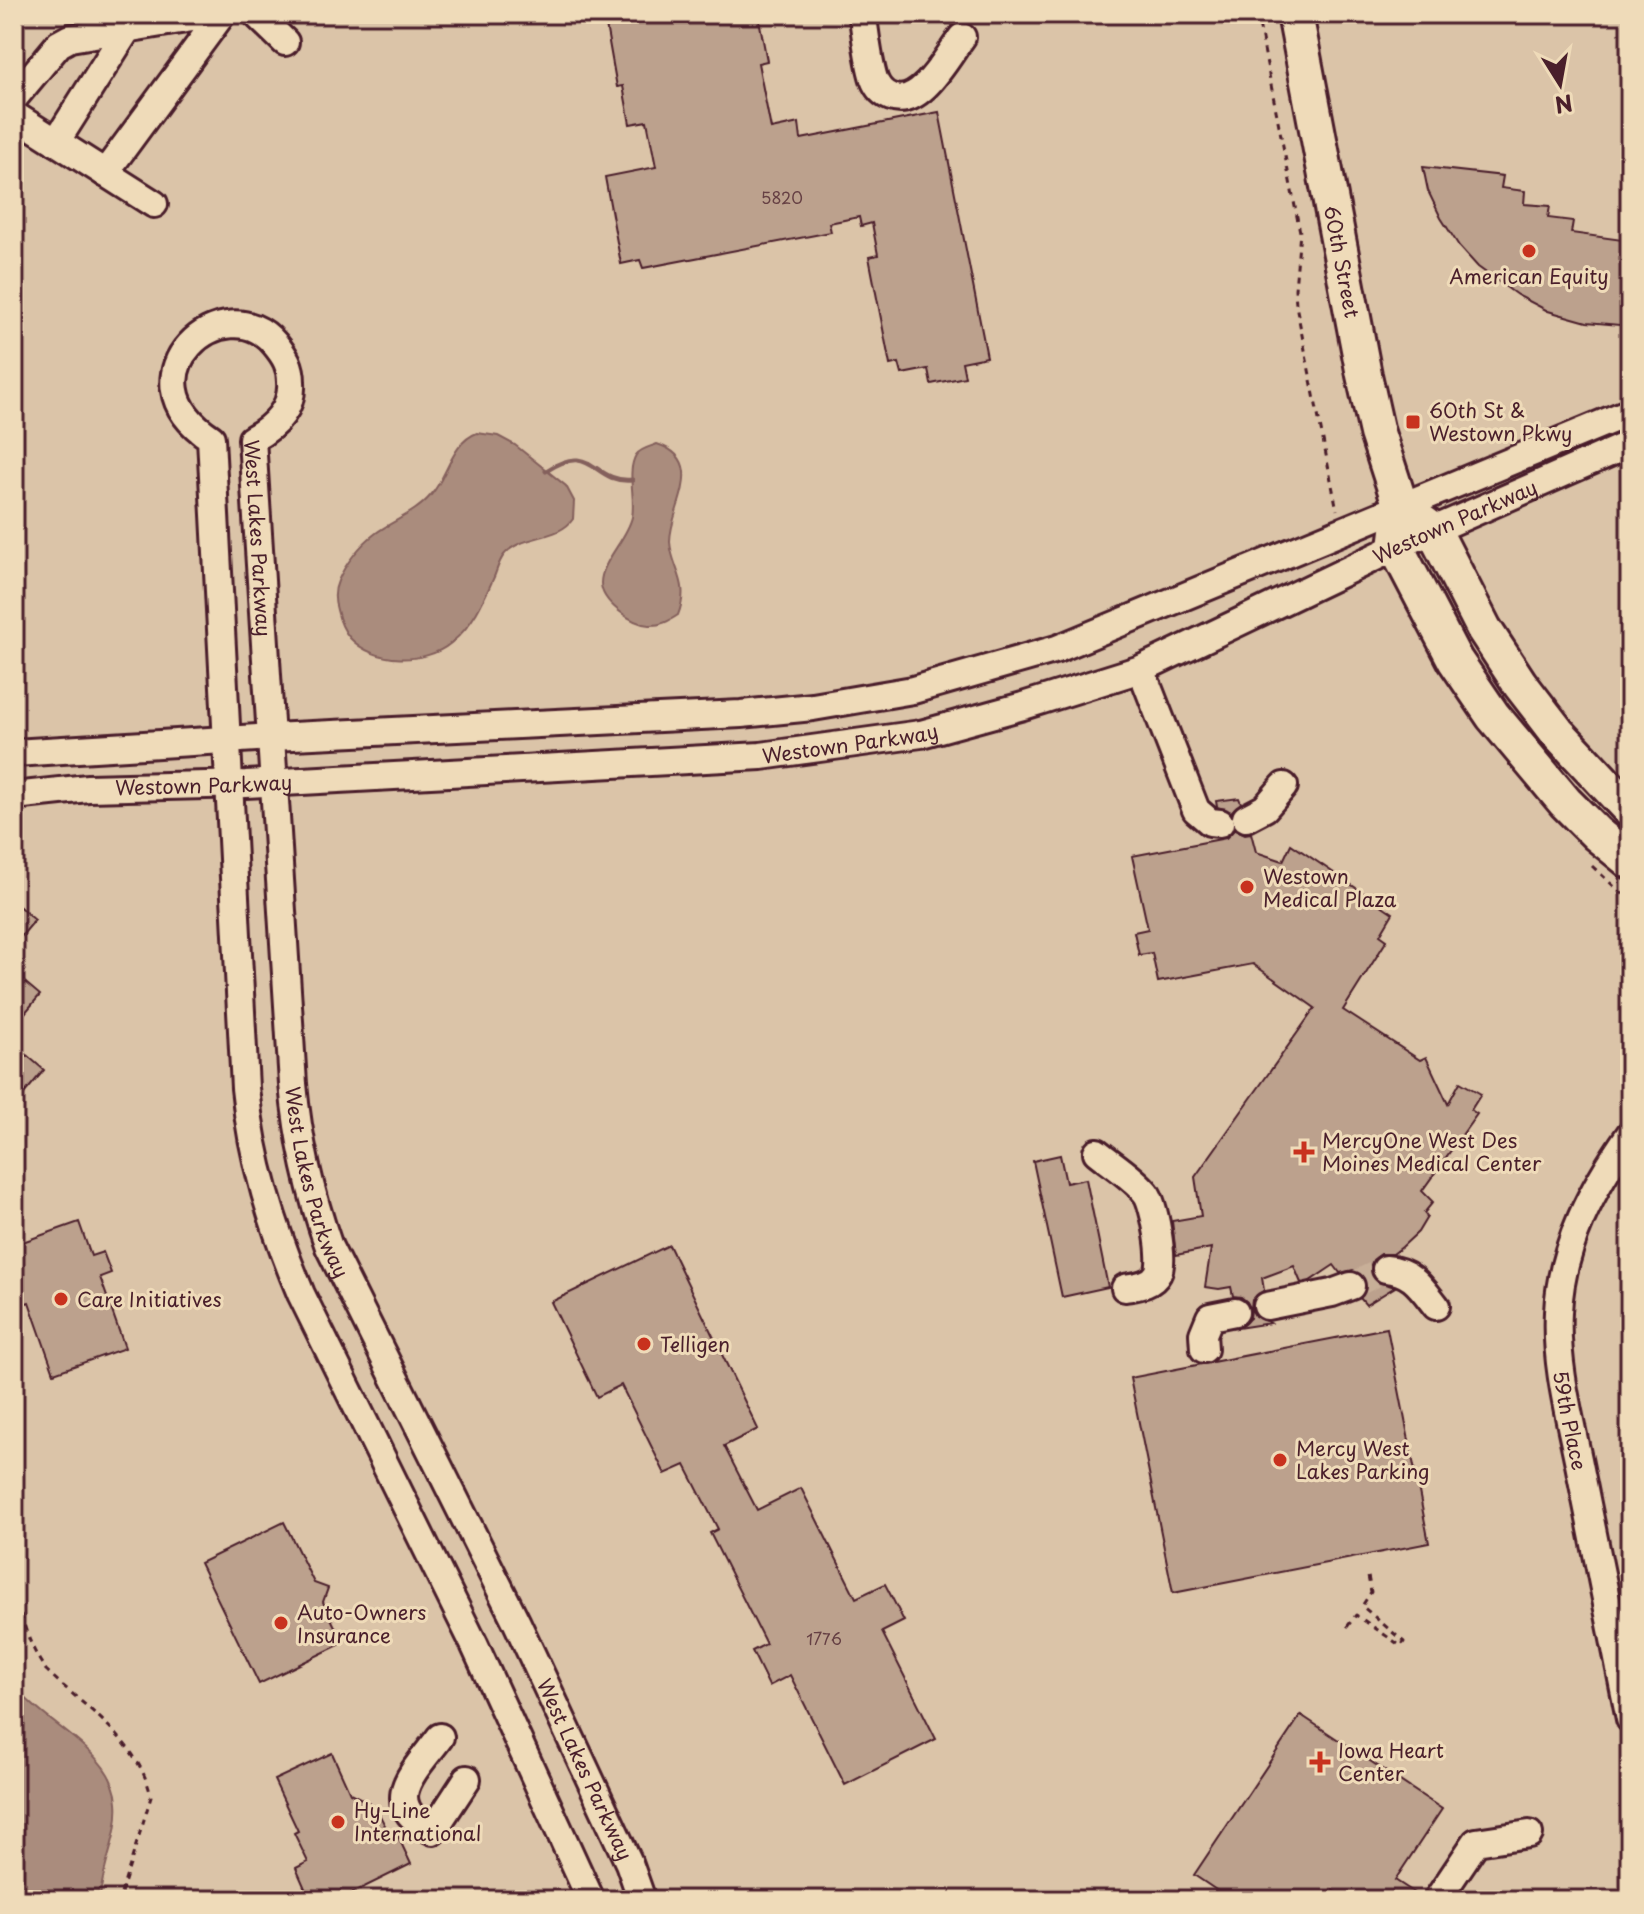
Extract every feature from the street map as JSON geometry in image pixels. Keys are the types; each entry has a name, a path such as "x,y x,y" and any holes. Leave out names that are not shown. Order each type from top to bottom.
{"main road":[{"name":"60th Street","path":"1295,14 1364,375 1377,433 1401,507 1396,547"},
{"path":"1401,507 1434,531 1484,629 1520,684 1557,732 1630,810"},
{"path":"1396,547 1455,660 1493,716 1565,802 1630,861"}],"street":[{"path":"14,98 59,44 70,38 220,14"},
{"path":"105,173 220,14"},
{"path":"256,14 285,42"},
{"path":"863,18 874,77 879,89 895,99 912,97 924,88 962,37"},
{"path":"56,142 128,28"},
{"path":"14,115 154,204"},
{"name":"West Lakes Parkway","path":"211,438 192,425 179,407 174,383 176,367 183,352 212,328 239,325 256,329 269,337 286,358 292,388 280,419 252,439 293,1084 297,1130 311,1195 329,1247 517,1623 629,1863 642,1900"},
{"name":"Westown Parkway","path":"14,753 741,714 813,707 913,690 1057,649 1630,412"},
{"path":"252,439 235,442 211,438 250,1134 278,1239 301,1294 474,1644 591,1900"},
{"name":"Westown Parkway","path":"14,796 88,788 274,783 761,756 921,734 1141,669 1396,547 1630,444"},
{"path":"1141,669 1196,810 1210,822 1220,823"},
{"path":"1246,818 1265,808 1284,786"},
{"name":"59th Place","path":"1630,1134 1589,1199 1574,1235 1563,1273 1558,1310 1566,1399 1630,1719"},
{"path":"1097,1152 1140,1186 1149,1197 1152,1211 1161,1257 1158,1273 1148,1283 1125,1288"},
{"path":"1386,1269 1400,1270 1410,1275 1436,1306"},
{"path":"1267,1306 1332,1293 1351,1286"},
{"path":"1204,1349 1203,1334 1210,1317 1235,1312"},
{"path":"440,1737 405,1785 404,1799 409,1813 419,1824 433,1831 467,1779"},
{"path":"1437,1900 1476,1842 1529,1834"}],"path":[{"path":"1257,14 1300,232 1296,305 1338,513"},
{"path":"1347,1627 1371,1592 1367,1571"},
{"path":"14,1579 25,1626 38,1659 122,1741 142,1767 148,1783 151,1797 119,1900"},
{"path":"1356,1615 1401,1646 1404,1642 1362,1606"}],"shaded area":[{"path":"14,14 1630,14 1630,1900 14,1900"},
{"path":"477,433 498,436 515,445 566,486 574,501 573,519 558,531 511,548 499,563 477,613 451,643 440,650 414,658 400,658 386,657 360,647 346,632 336,606 335,595 341,575 370,538 425,501 437,488 462,444"},
{"path":"657,444 673,452 681,462 684,474 670,542 683,594 678,615 664,623 649,625 634,621 619,611 606,597 601,583 605,567 632,517 633,462 640,451"},
{"path":"14,1684 26,1699 90,1752 113,1783 117,1814 100,1900 14,1900"}],"building":[{"path":"604,14 758,14 767,61 758,63 771,129 799,123 801,139 939,112 987,357 962,362 965,377 931,384 928,369 902,374 899,363 890,365 869,257 878,255 872,223 861,226 859,217 829,223 831,232 643,268 640,260 621,264 605,177 656,167 647,121 630,124 623,86 617,87"},
{"name":"American Equity","path":"1423,167 1503,176 1501,188 1525,191 1524,204 1550,206 1548,218 1573,221 1571,233 1630,241 1630,326 1587,322 1548,311 1517,295 1478,267 1459,246 1441,218 1428,191"},
{"path":"1239,798 1241,803 1231,812 1217,807 1216,801"},
{"path":"1235,829 1245,834 1251,833 1256,852 1283,861 1291,844 1393,913 1380,935 1387,940 1343,1010 1420,1060 1426,1057 1448,1104 1460,1082 1481,1094 1471,1110 1477,1114 1422,1191 1433,1202 1424,1213 1427,1217 1418,1232 1393,1254 1381,1254 1373,1260 1370,1267 1375,1281 1395,1287 1366,1305 1360,1298 1367,1288 1361,1273 1353,1270 1340,1273 1334,1265 1310,1281 1301,1283 1294,1266 1262,1278 1264,1290 1252,1300 1251,1308 1255,1316 1270,1323 1238,1328 1250,1318 1251,1310 1247,1302 1233,1296 1231,1287 1205,1287 1211,1248 1176,1255 1172,1221 1201,1216 1195,1177 1315,1008 1253,964 1158,982 1152,953 1139,955 1134,932 1148,929 1132,856 1226,838"},
{"path":"14,902 35,920 14,945"},
{"path":"14,973 40,995 14,1026"},
{"path":"14,1044 44,1070 14,1106"},
{"path":"1060,1155 1066,1183 1086,1179 1108,1287 1062,1297 1033,1161"},
{"name":"Care Initiatives","path":"79,1222 91,1256 103,1252 111,1273 100,1277 125,1348 54,1373 29,1302 18,1306 14,1295 14,1282 23,1279 14,1245"},
{"path":"669,1245 758,1429 724,1446 757,1510 801,1488 856,1598 885,1584 904,1621 882,1632 936,1739 845,1785 790,1675 769,1686 752,1651 766,1644 710,1533 718,1529 685,1465 665,1474 621,1385 597,1397 551,1302"},
{"name":"Mercy West Lakes Parking","path":"1387,1328 1429,1543 1173,1593 1130,1378"},
{"name":"Auto-Owners Insurance","path":"284,1522 314,1583 328,1588 323,1602 343,1643 259,1684 200,1563"},
{"name":"Iowa Heart Center","path":"1301,1715 1442,1809 1395,1880 1421,1900 1347,1900 1331,1889 1324,1900 1231,1900 1194,1875"},
{"name":"Hy-Line International","path":"332,1753 350,1793 370,1803 390,1835 396,1832 411,1864 338,1900 310,1900 296,1868 308,1862 294,1833 298,1831 274,1780"}],"waterway":[{"path":"546,471 562,463 584,461 608,476 632,480"}],"tunnel":[{"path":"1351,1286 1386,1269"}],"place":[{"name":"American Equity","path":"1529,251"},
{"name":"60th St & Westown Pkwy","path":"1413,422"},
{"name":"Westown Medical Plaza","path":"1247,887"},
{"name":"MercyOne West Des Moines Medical Center","path":"1304,1152"},
{"name":"Care Initiatives","path":"61,1299"},
{"name":"Telligen","path":"644,1344"},
{"name":"Mercy West Lakes Parking","path":"1280,1460"},
{"name":"Auto-Owners Insurance","path":"281,1623"},
{"name":"Iowa Heart Center","path":"1320,1762"},
{"name":"Hy-Line International","path":"338,1822"}]}
